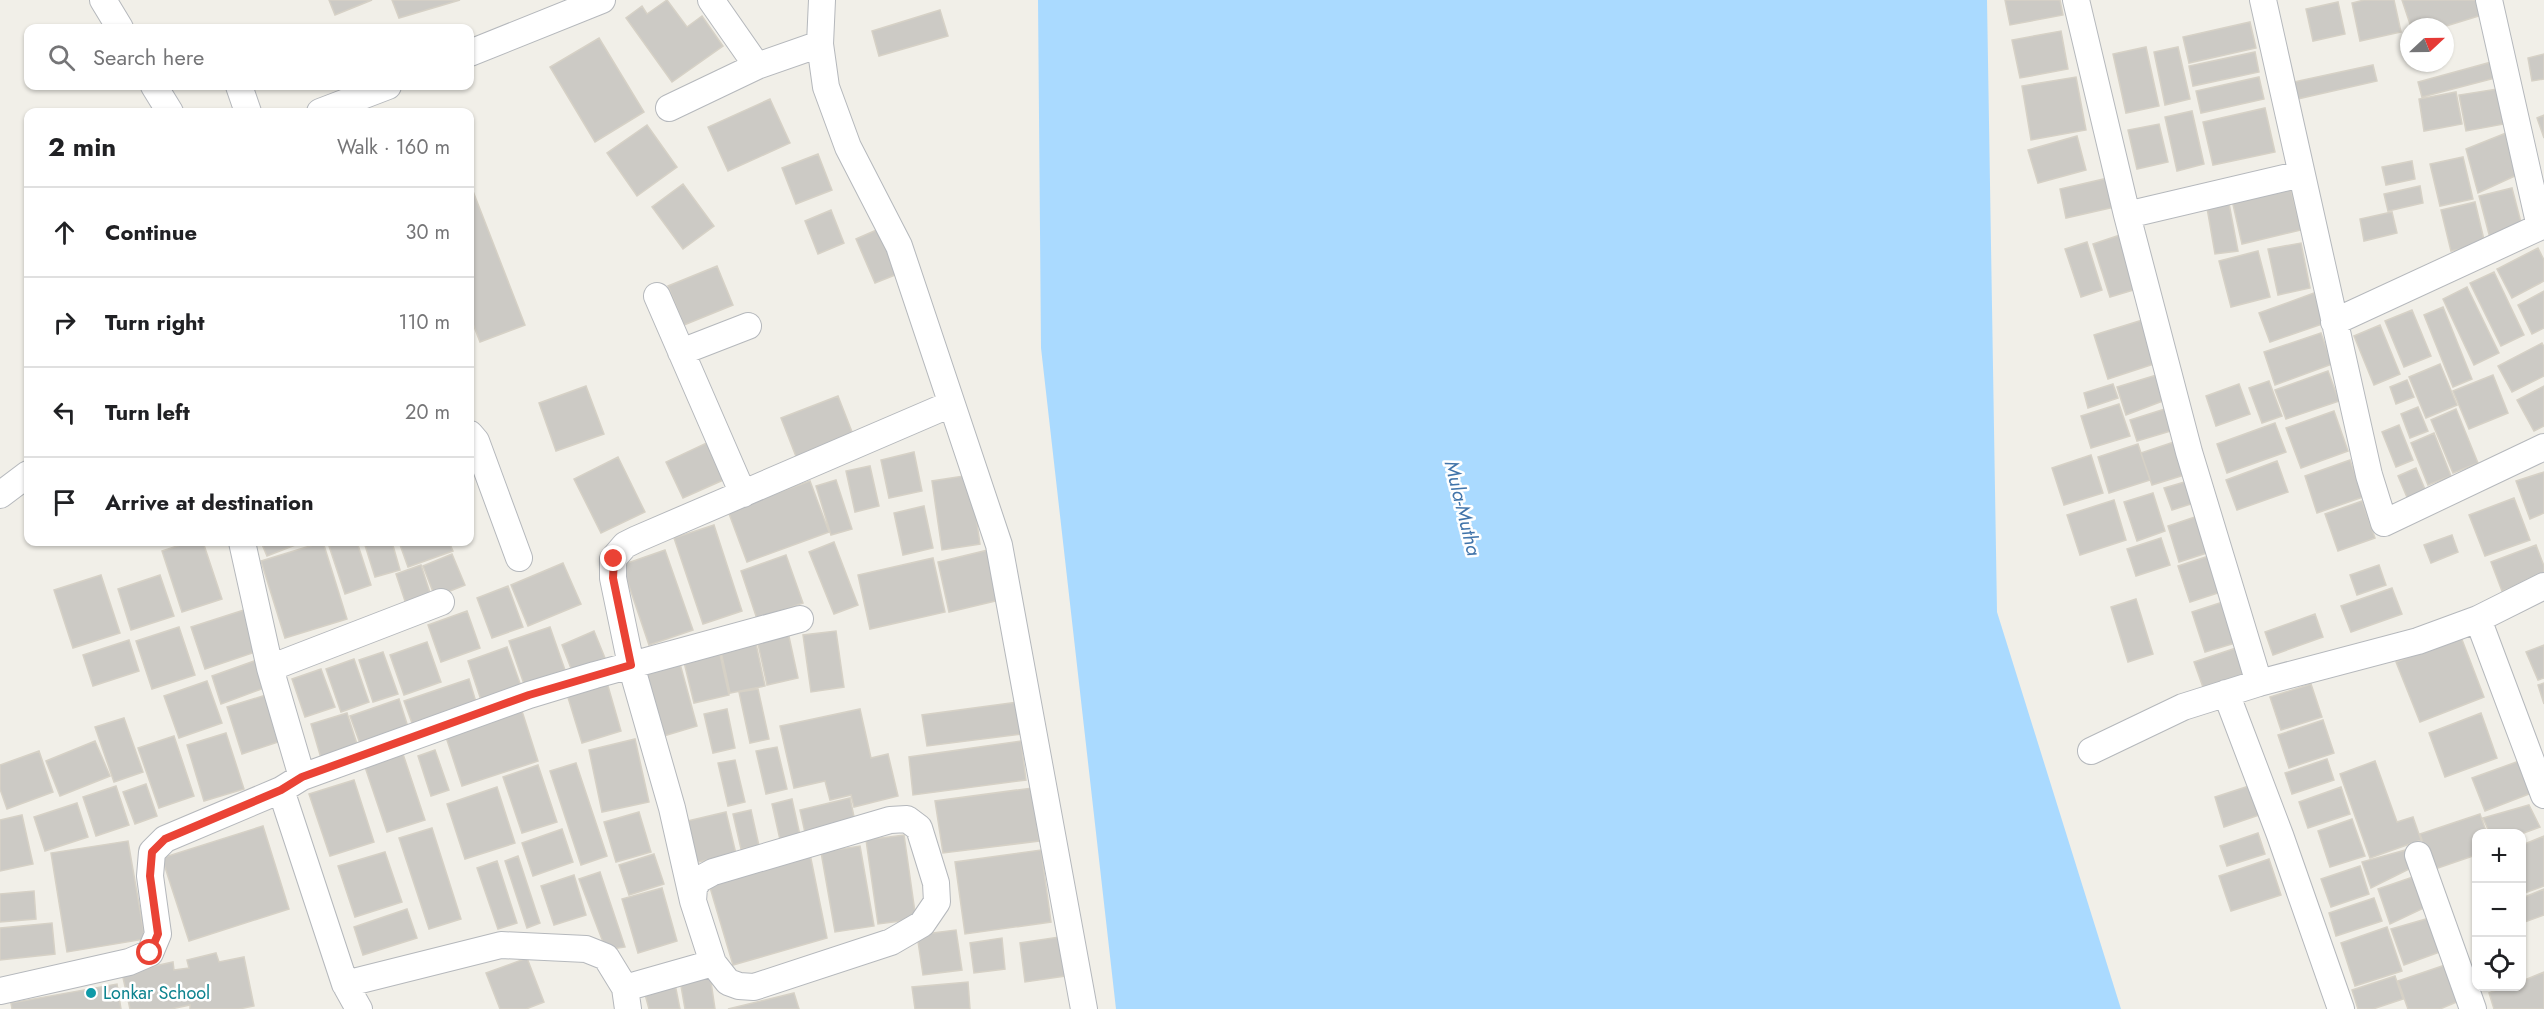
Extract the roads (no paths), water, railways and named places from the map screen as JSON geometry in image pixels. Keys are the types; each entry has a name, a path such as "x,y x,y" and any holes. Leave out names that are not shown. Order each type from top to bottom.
{"street":[{"path":"103,0 118,24"},
{"path":"474,51 602,0"},
{"path":"711,0 757,66"},
{"path":"822,0 820,44 830,97 848,147 898,246 999,545 1084,1009"},
{"path":"2076,0 2127,215 2189,452 2259,683"},
{"path":"2263,0 2369,475 2384,523 2544,447"},
{"path":"2334,322 2542,226 2490,0"},
{"path":"669,108 757,66 820,44"},
{"path":"156,90 168,108"},
{"path":"240,90 247,108"},
{"path":"330,108 378,90"},
{"path":"2127,215 2301,174"},
{"path":"657,296 743,494"},
{"path":"681,352 748,326"},
{"path":"693,901 694,887 700,879 713,872 890,820 907,819 920,828 936,883 937,902 922,924 891,942 754,987 739,986 728,982 713,963 693,901 672,808 631,665 613,578 614,559 625,545 951,404"},
{"path":"474,439 519,558"},
{"path":"0,495 24,477"},
{"path":"243,546 270,668 292,784 345,984 359,1009"},
{"path":"2091,751 2183,707 2259,683 2418,641 2478,619 2544,586"},
{"path":"270,668 441,602"},
{"path":"0,991 129,962 150,953 158,934 150,876 152,852 165,839 292,784 529,695 800,619"},
{"path":"2478,619 2544,795"},
{"path":"2226,693 2280,835 2341,1009"},
{"path":"2418,855 2473,1009"},
{"path":"345,984 501,945 586,949 606,957 626,998 713,963"}],"water":[{"name":"Mula-Mutha","path":"1038,0 1987,0 1997,612 2121,1009 1116,1009 1041,348"}],"place":[{"name":"Lonkar School","path":"91,993"}]}
